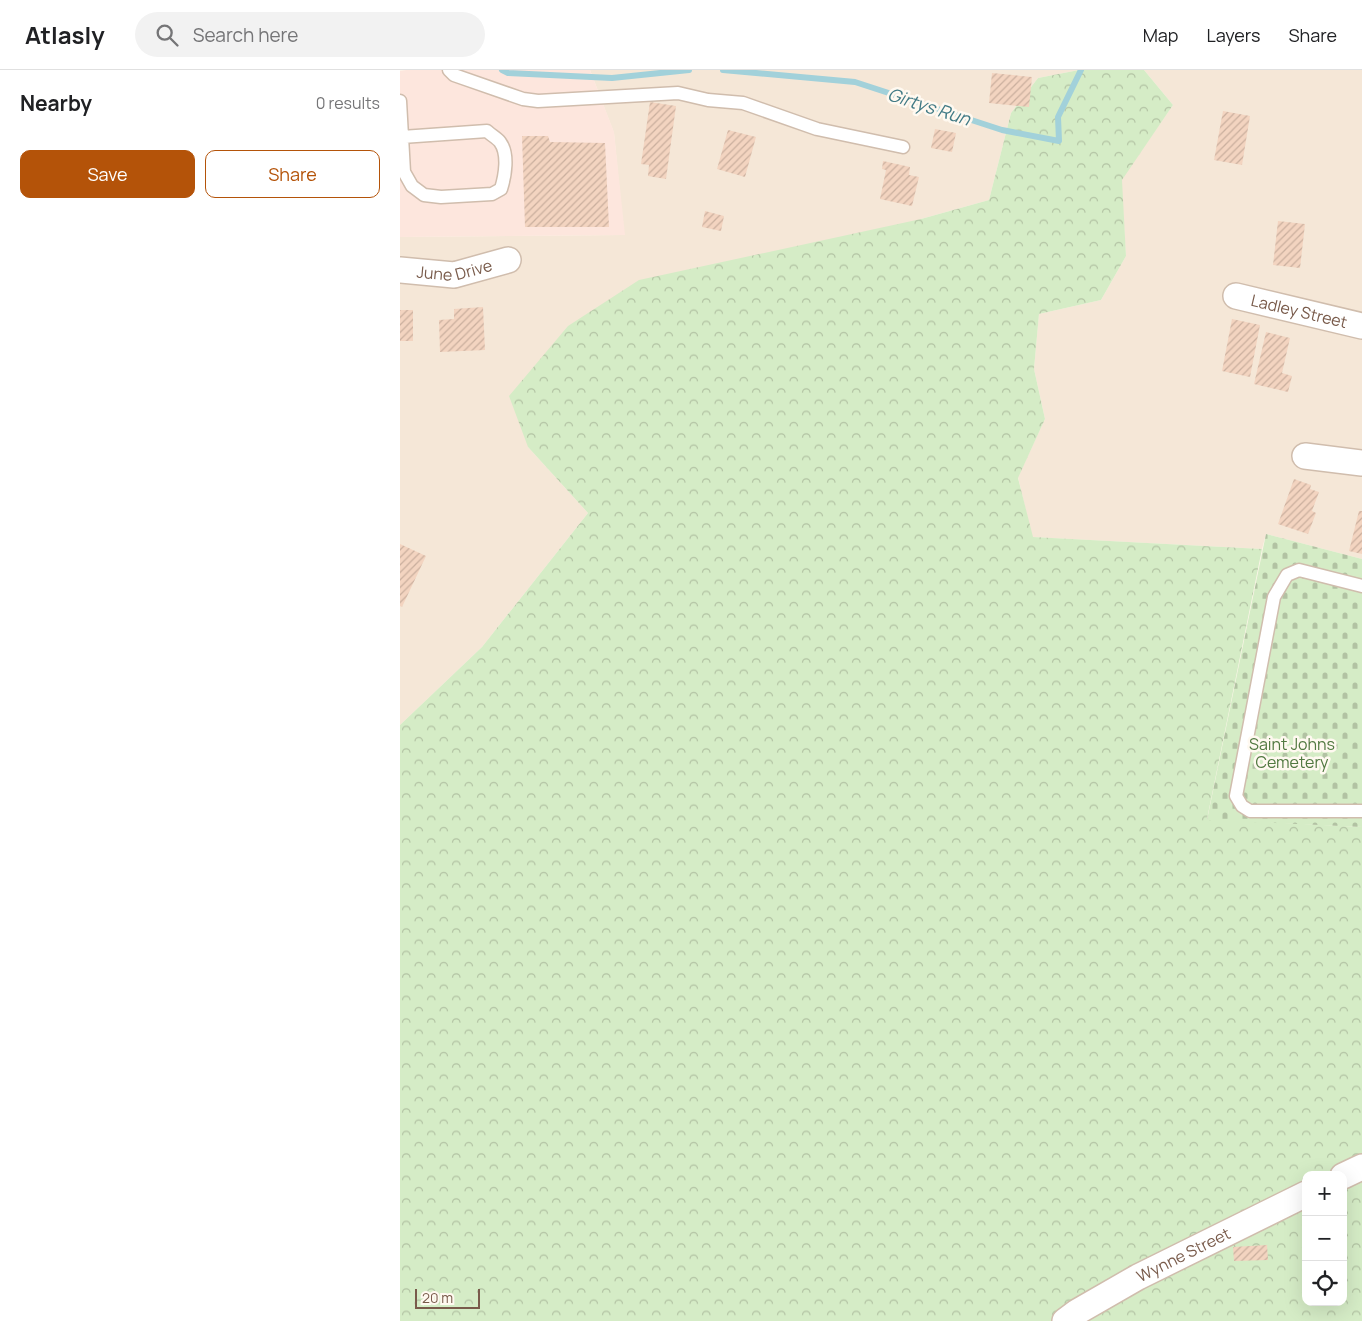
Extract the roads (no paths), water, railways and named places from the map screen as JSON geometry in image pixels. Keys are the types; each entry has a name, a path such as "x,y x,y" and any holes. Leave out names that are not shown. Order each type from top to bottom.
{"street":[{"name":"June Drive","path":"400,270 454,275 508,260"},
{"name":"Ladley Street","path":"1236,296 1362,326"},
{"path":"1304,456 1362,463"},
{"path":"1347,1174 1362,1167"},
{"name":"Wynne Street","path":"1065,1321 1076,1312 1138,1277 1302,1196"}],"lane":[{"path":"449,70 454,75 523,99 538,102 678,93 708,100 744,102 817,129 904,147"},
{"path":"400,101 402,137 404,172 412,186 424,195 441,197 492,194 501,189 505,179 504,151 499,141 487,132 402,137"},
{"path":"1362,586 1299,570 1287,575 1274,597 1236,796 1242,806 1250,811 1362,811"}],"waterway":[{"name":"Girtys Run","path":"502,70 508,73 612,78 689,70"},
{"name":"Girtys Run","path":"723,70 855,82 1002,130 1059,141 1058,117 1081,70"}],"park label":[{"name":"Saint Johns Cemetery","path":"1292,753"}]}
